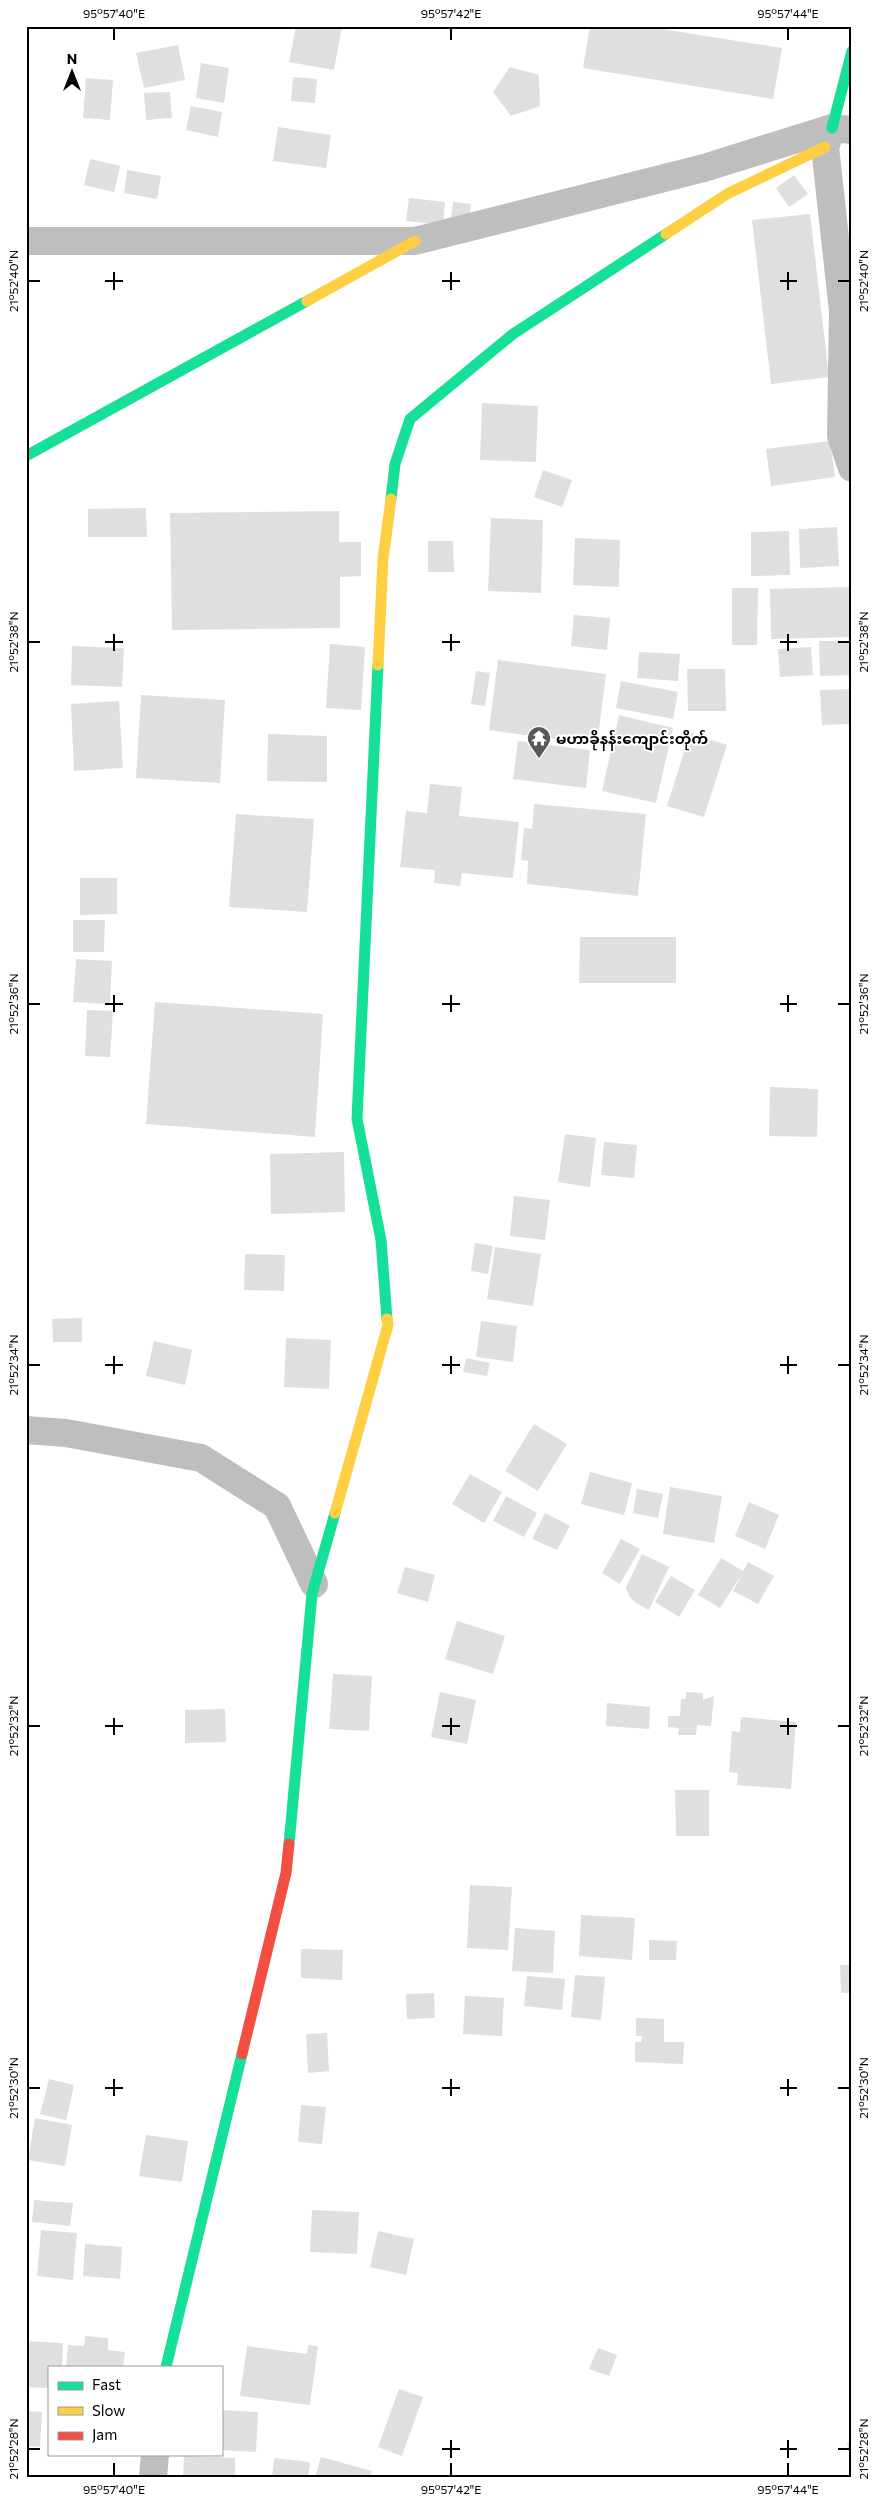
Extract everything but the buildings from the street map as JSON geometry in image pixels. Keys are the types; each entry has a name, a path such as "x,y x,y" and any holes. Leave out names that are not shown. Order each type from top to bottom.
{"street":[{"path":"852,51 836,135 844,312 841,436 852,468"},
{"path":"26,241 415,241 836,135"},
{"path":"166,2366 286,1873 314,1584 388,1326 381,1240 357,1119 383,559 396,464 410,419 513,334 727,194 836,135"},
{"path":"26,456 415,241"},
{"path":"26,1430 66,1433 201,1458 277,1506 314,1584"},
{"path":"153,2477 155,2456"}],"traffic: fast":[{"path":"832,128 852,51"},
{"path":"391,499 395,464 410,419 513,334 666,234"},
{"path":"26,456 307,301"},
{"path":"378,665 357,1119 381,1240 387,1319"},
{"path":"289,1844 312,1594 335,1513"},
{"path":"166,2366 242,2054"}],"traffic: slow":[{"path":"666,234 727,194 825,147"},
{"path":"307,301 415,241"},
{"path":"378,665 383,559 391,499"},
{"path":"335,1513 388,1325 387,1319"}],"traffic: jam":[{"path":"242,2054 286,1873 289,1844"}],"place":[{"name":"မဟာခိုနန်းကျောင်းတိုက်","path":"539,759"}]}
